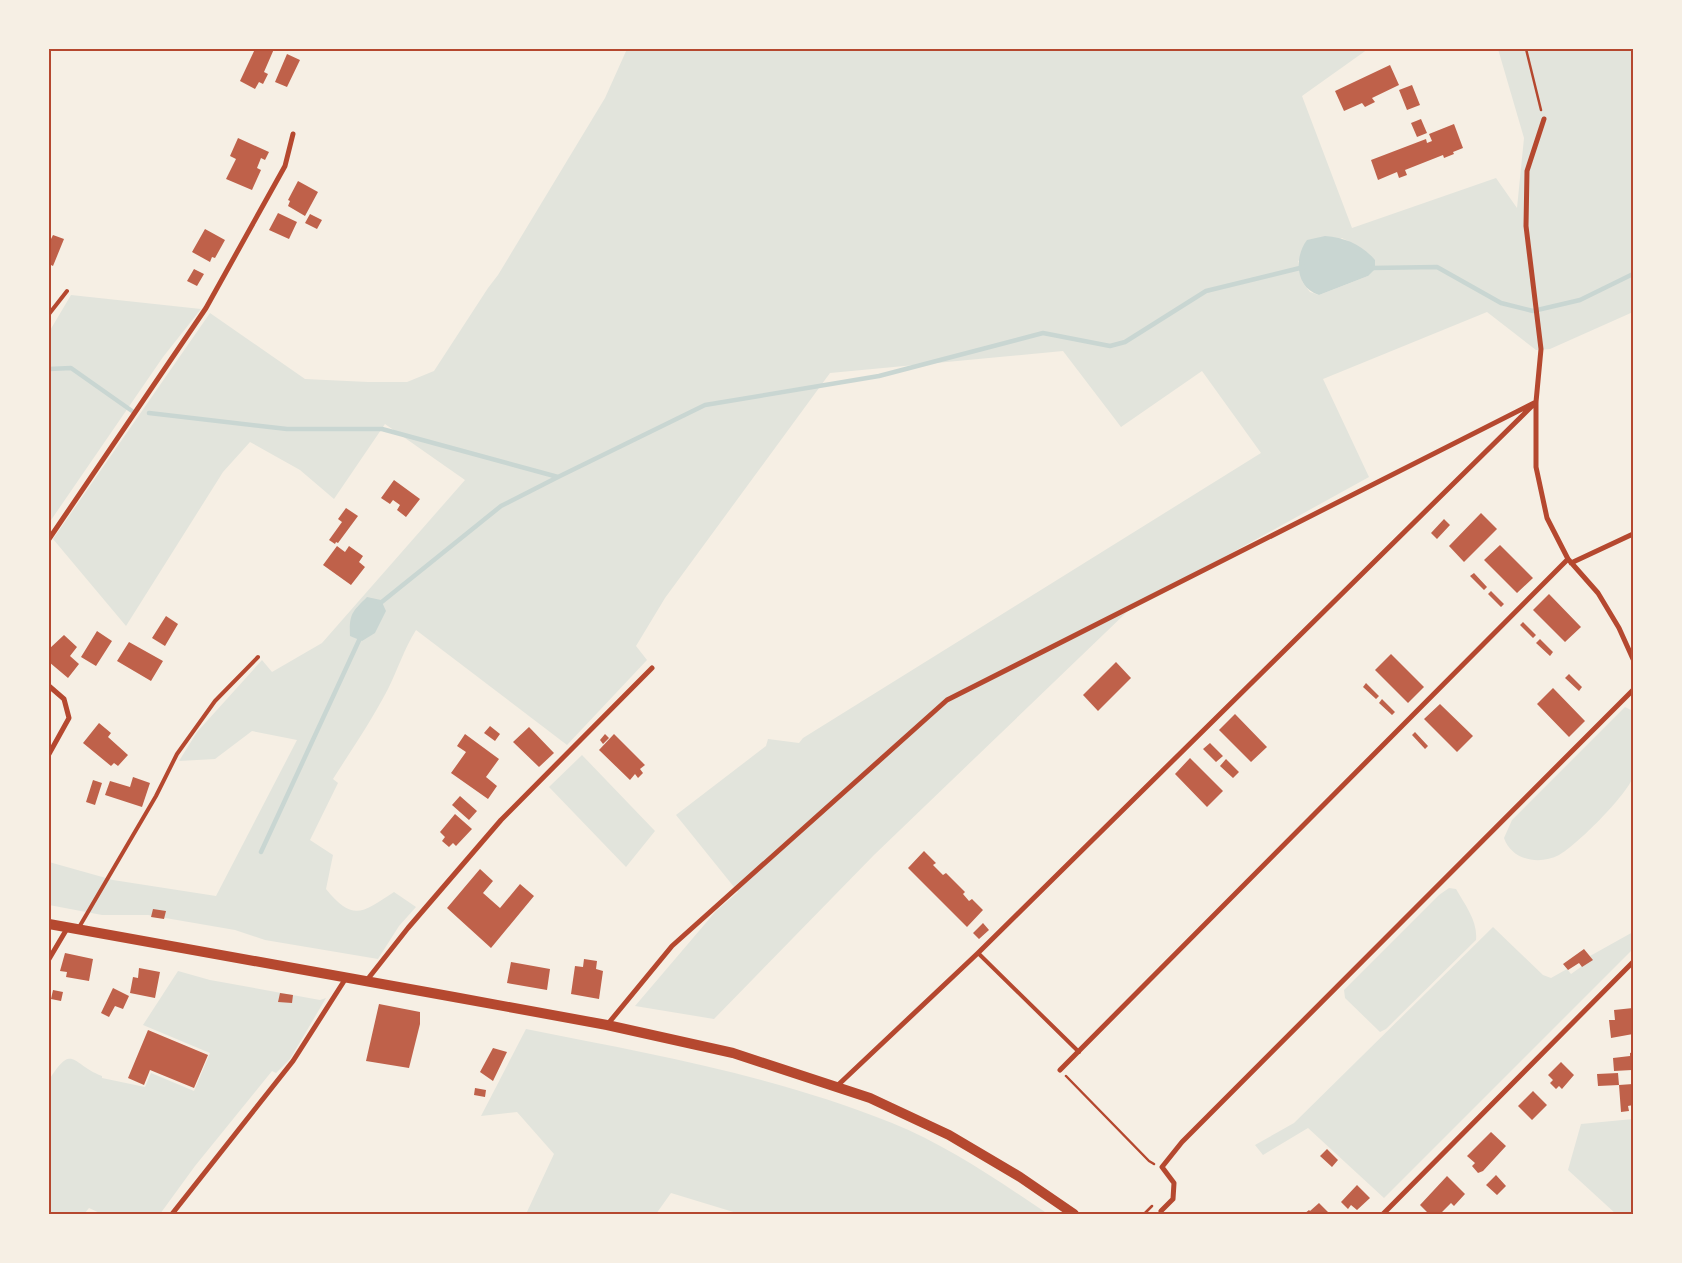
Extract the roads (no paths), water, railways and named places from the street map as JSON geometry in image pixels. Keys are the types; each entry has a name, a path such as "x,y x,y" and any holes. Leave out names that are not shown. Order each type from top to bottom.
{"main road":[{"path":"49,924 607,1026 733,1053 870,1098 950,1136 1020,1177 1074,1214"}],"street":[{"path":"1544,119 1527,171 1526,226 1541,349 1536,402 1536,467 1547,518 1570,561 1598,593 1619,628 1633,659"},
{"path":"49,539 206,308 286,166 293,134"},
{"path":"837,1086 978,953 1536,402"},
{"path":"607,1026 672,946 947,700 1536,402"},
{"path":"1060,1070 1570,561 1633,534"},
{"path":"367,981 408,928 501,820 652,668"},
{"path":"49,686 64,699 69,718 49,754"},
{"path":"1160,1210 1173,1199 1174,1183 1162,1167 1182,1142 1633,690"},
{"path":"49,959 68,927"},
{"path":"1383,1214 1633,962"},
{"path":"172,1214 302,1047 346,978"}],"lane":[{"path":"49,314 67,291"},
{"path":"78,929 156,796 177,754 215,701 258,657"},
{"path":"978,953 1079,1052"}],"waterway":[{"path":"149,413 287,429 382,429 558,477 705,405 879,376 1043,333 1110,346 1125,342 1206,291 1304,267"},
{"path":"1371,268 1437,267 1501,303 1533,311 1580,300 1633,274"},
{"path":"49,369 71,368 132,411"},
{"path":"378,605 501,506 558,477"},
{"path":"261,852 361,636"}]}
